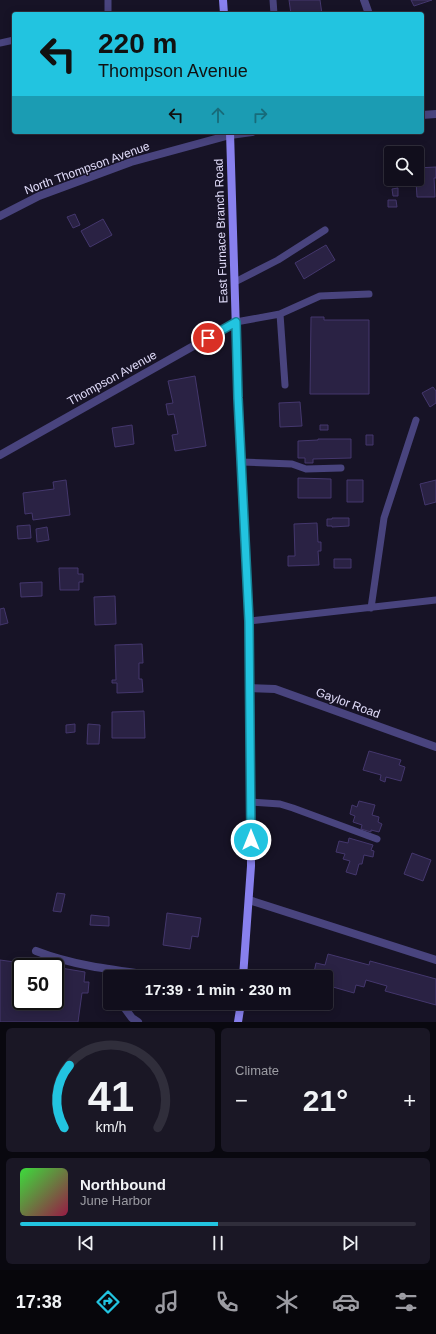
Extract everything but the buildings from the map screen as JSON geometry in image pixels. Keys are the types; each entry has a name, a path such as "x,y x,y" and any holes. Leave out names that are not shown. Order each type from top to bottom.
{"main road":[{"path":"223,0 224,12"},
{"name":"East Furnace Branch Road","path":"230,134 238,398 249,621 252,866 244,970"},
{"path":"238,1022 240,1010"}],"street":[{"path":"364,0 368,12"},
{"path":"424,115 436,114"},
{"name":"North Thompson Avenue","path":"0,216 39,196 131,162 230,134"},
{"name":"Thompson Avenue","path":"0,455 236,322"},
{"name":"Gaylor Road","path":"250,688 275,689 436,748"},
{"path":"249,900 436,960"},
{"path":"36,951 51,957 115,970"},
{"path":"126,1010 132,1018 138,1022"}],"lane":[{"path":"108,0 108,12"},
{"path":"273,0 274,12"},
{"path":"0,43 12,40"},
{"path":"234,282 278,260 325,230"},
{"path":"236,322 280,314 320,296 369,294"},
{"path":"280,314 285,385"},
{"path":"370,608 384,518 416,420"},
{"path":"241,462 292,464 306,469 341,468"},
{"path":"249,621 436,600"},
{"path":"251,802 280,804 377,839"}],"route":[{"path":"208,338 236,322 238,398 249,621 251,840"}]}
